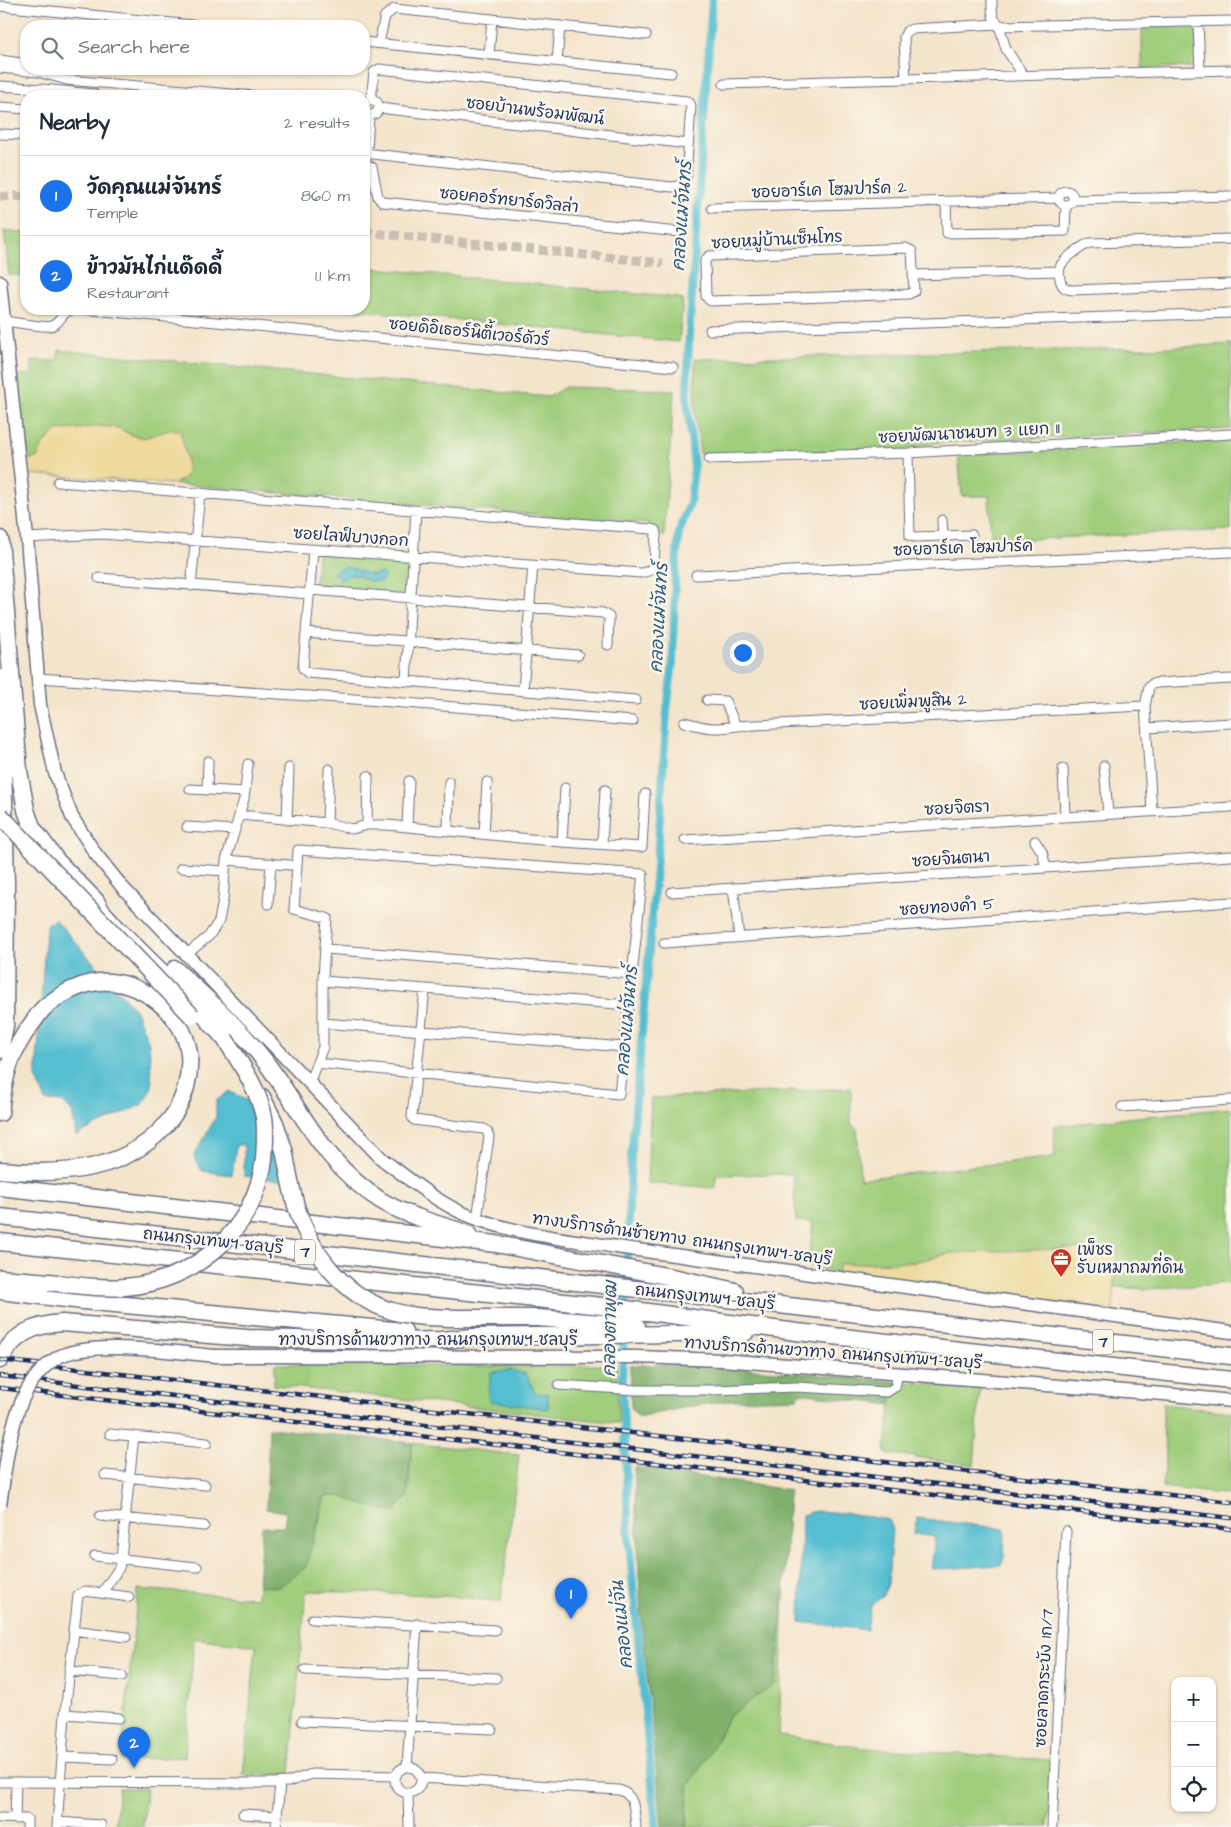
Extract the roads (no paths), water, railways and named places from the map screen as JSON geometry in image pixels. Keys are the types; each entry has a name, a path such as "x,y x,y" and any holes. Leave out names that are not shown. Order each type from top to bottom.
{"highway":[{"path":"0,539 19,771 26,810 32,827 57,861 96,901 101,910 117,928 195,1005 225,1039 246,1071 258,1096 264,1119 265,1145 262,1173 254,1198 241,1222 216,1250 183,1272 125,1286 92,1286 0,1278"},
{"path":"0,1050 5,1026 6,884 1,656 5,604"},
{"path":"0,815 170,992 235,1062 259,1091 280,1136 304,1229 313,1246 334,1274 358,1295 380,1307 407,1315 449,1318 538,1318 608,1330"},
{"path":"96,901 110,908 236,1027 266,1063 323,1149 354,1181 380,1200 399,1210 496,1244"},
{"path":"0,1112 6,1070 19,1041 44,1007 73,988 98,982 114,982 131,986 150,995 163,1005 177,1022 184,1036 189,1052 188,1082 177,1110 168,1123 141,1147 110,1163 86,1169 31,1173 0,1170"},
{"path":"0,1186 496,1244 642,1271 806,1308"},
{"name":"ถนนกรุงเทพฯ-ชลบุรี","path":"0,1217 1231,1356"},
{"name":"ถนนกรุงเทพฯ-ชลบุรี","path":"0,1242 610,1307 639,1324 797,1332 1231,1380"},
{"path":"0,1291 83,1301 473,1337"},
{"path":"0,1360 7,1346 24,1332 44,1324 88,1324 247,1338 396,1341 608,1330 639,1324 698,1334 797,1332"}],"main road":[{"name":"ทางบริการด้านซ้ายทาง ถนนกรุงเทพฯ-ชลบุรี","path":"0,282 27,538 40,705 55,773 72,817 96,853 123,888 382,1159 426,1192 477,1219 523,1232 616,1247 1231,1332"},
{"name":"ทางบริการด้านขวาทาง ถนนกรุงเทพฯ-ชลบุรี","path":"0,1505 11,1438 19,1407 29,1386 44,1367 56,1358 77,1351 107,1347 216,1356 637,1357 722,1360 1164,1394 1231,1401"}],"street":[{"path":"992,0 992,13 998,24 1003,43 1008,54 1024,76"},
{"path":"0,6 142,20"},
{"path":"379,44 385,16 394,9 646,35"},
{"path":"489,55 492,19"},
{"path":"906,79 904,37 907,31 912,29 998,24 1004,26 1231,21"},
{"path":"1198,22 1200,71"},
{"path":"557,61 560,26"},
{"path":"370,43 671,73"},
{"path":"0,60 20,63"},
{"path":"0,68 20,69"},
{"path":"370,90 374,72 379,69 682,100 690,102 691,106 686,178 684,183 679,186 672,187 370,153"},
{"path":"724,84 1231,70"},
{"path":"51,75 67,80 194,90"},
{"path":"0,86 29,90"},
{"path":"370,102 378,103 378,108 374,114 370,114"},
{"path":"0,107 20,109"},
{"name":"ซอยบ้านพร้อมพัฒน์","path":"378,108 688,144"},
{"path":"0,134 20,135"},
{"name":"ซอยคอร์ทยาร์ดวิลล่า","path":"370,166 372,167 378,196 384,202 679,232"},
{"name":"ซอยอาร์เค โฮมปาร์ค 2","path":"712,208 1058,198 1062,192 1067,191 1072,195 1069,203 1231,196"},
{"path":"946,201 947,233 1065,231 1069,203 1059,203 1058,198"},
{"path":"1231,239 1090,243 1076,251 1061,266 1060,271 1062,285 1073,290 1231,284"},
{"name":"ซอยหมู่บ้านเซ็นโทร","path":"906,248 912,251 914,275 914,291 910,294 711,301 706,296 705,261 709,256 906,248"},
{"path":"914,275 1060,271"},
{"path":"710,330 1231,313"},
{"path":"4,321 52,326 62,315"},
{"name":"ซอยดิอิเธอร์นิตี้เวอร์ดัวร์","path":"144,315 673,367"},
{"name":"ซอยพัฒนาชนบท 3 แยก 11","path":"709,459 908,453 1231,434"},
{"path":"908,453 910,534 914,537 972,536"},
{"path":"58,482 416,510 406,681"},
{"path":"191,586 200,493"},
{"name":"ซอยไลฟ์บางกอก","path":"27,538 101,534 641,573 652,569 654,564 656,534 655,530 651,529 416,510"},
{"path":"942,520 943,536"},
{"path":"313,550 304,668 308,673 636,700"},
{"name":"ซอยอาร์เค โฮมปาร์ค","path":"696,575 1231,552"},
{"path":"523,691 533,565"},
{"path":"98,578 607,614 609,617 608,645"},
{"path":"306,633 578,655"},
{"path":"38,678 345,698 633,721"},
{"path":"1152,811 1145,706 1148,687 1152,684 1231,680"},
{"path":"707,700 725,702 736,726"},
{"name":"ซอยเพิ่มพูสิน 2","path":"684,722 718,730 736,726 1145,706"},
{"path":"1147,728 1231,723"},
{"path":"207,790 208,761"},
{"path":"186,954 209,936 219,921 223,900 226,860 245,792 248,764"},
{"path":"1104,766 1108,814"},
{"path":"287,820 290,768"},
{"path":"327,823 329,769"},
{"path":"1063,769 1065,816"},
{"path":"367,824 368,776"},
{"path":"407,827 410,781"},
{"path":"448,831 449,782"},
{"path":"484,834 487,782"},
{"path":"190,788 245,792"},
{"path":"562,842 565,788"},
{"path":"602,844 605,790"},
{"path":"239,815 327,823 352,829 367,824 562,842 642,847 645,794"},
{"name":"ซอยจิตรา","path":"685,840 1231,806"},
{"path":"187,827 235,830"},
{"path":"1035,841 1042,852 1046,867"},
{"path":"309,1083 323,1047 323,981 327,918 294,909 298,850 643,874 619,1094 317,1063"},
{"name":"ซอยจินตนา","path":"672,892 1231,856"},
{"path":"226,860 290,865"},
{"path":"268,904 271,863"},
{"path":"181,868 225,871"},
{"path":"733,888 739,938"},
{"name":"ซอยทองคำ 5","path":"664,943 1231,902"},
{"path":"326,949 632,974"},
{"path":"323,981 629,1005"},
{"path":"425,989 412,1117 414,1120 484,1129 487,1132 489,1137 477,1219"},
{"path":"323,1023 624,1047"},
{"path":"1122,1107 1231,1100"},
{"path":"559,1385 595,1389 637,1390 796,1387 887,1392 895,1387 898,1374"},
{"path":"110,1434 207,1443"},
{"path":"102,1594 119,1568 134,1436"},
{"path":"105,1475 205,1485"},
{"path":"100,1516 204,1526"},
{"name":"ซอยลาดกระบัง 1ก/7","path":"1052,1827 1066,1531"},
{"path":"95,1556 197,1567"},
{"path":"100,1825 57,1824 73,1630 80,1593 84,1591 129,1597"},
{"path":"312,1619 496,1630"},
{"path":"407,1767 417,1624"},
{"path":"73,1630 126,1637"},
{"path":"305,1670 496,1678"},
{"path":"70,1671 122,1676"},
{"path":"65,1714 119,1718"},
{"path":"302,1721 492,1729"},
{"path":"62,1757 112,1759"},
{"path":"407,1767 417,1771 421,1778 418,1789 408,1793 397,1787 396,1784 396,1776 400,1770 407,1767"},
{"path":"0,1782 280,1783 312,1774 396,1776"},
{"path":"421,1778 619,1790 625,1792 633,1800 636,1827"},
{"path":"15,1818 16,1782"},
{"path":"276,1827 280,1783"},
{"path":"408,1793 408,1827"},
{"path":"243,1814 277,1816"},
{"path":"0,1818 27,1819 27,1827"}],"water":[{"path":"345,567 371,574 381,573 385,576 382,581 369,581 354,575 339,581 340,577 338,574 333,575 334,571"},
{"path":"55,919 136,1011 149,1043 152,1087 143,1104 76,1135 72,1112 63,1102 46,1101 36,1077 46,926"},
{"path":"229,1091 248,1101 290,1166 282,1180 244,1176 244,1145 236,1145 232,1175 202,1171 194,1156 216,1117 216,1101"},
{"path":"511,1370 526,1374 535,1393 548,1394 548,1409 490,1401 488,1396 491,1372"},
{"path":"815,1511 846,1513 889,1520 892,1527 888,1584 882,1597 871,1605 867,1630 800,1622 802,1515"},
{"path":"917,1518 1005,1529 1004,1557 1001,1565 931,1569 935,1537 914,1534"}],"waterway":[{"name":"คลองแม่จันทร์","path":"625,1310 631,1158 658,845 667,710 673,663 675,578 679,532 690,503 694,468 687,398 689,336 712,0"},
{"name":"คลองแม่จัน","path":"624,1334 622,1380 629,1542 656,1827"}],"tunnel":[{"path":"0,197 20,196"},
{"path":"370,233 663,263"}],"railway":[{"path":"0,1360 1231,1502"},
{"path":"0,1376 1231,1518"},
{"path":"0,1388 1231,1529"}],"place":[{"name":"เพ็ชร รับเหมาถมที่ดิน","path":"1061,1278"},
{"name":"วัดคุณแม่จันทร์","path":"571,1619"},
{"name":"ข้าวมันไก่แด๊ดดี้","path":"134,1768"}],"water label":[{"name":"คลองตาพุฒ","path":"610,1329"}]}
